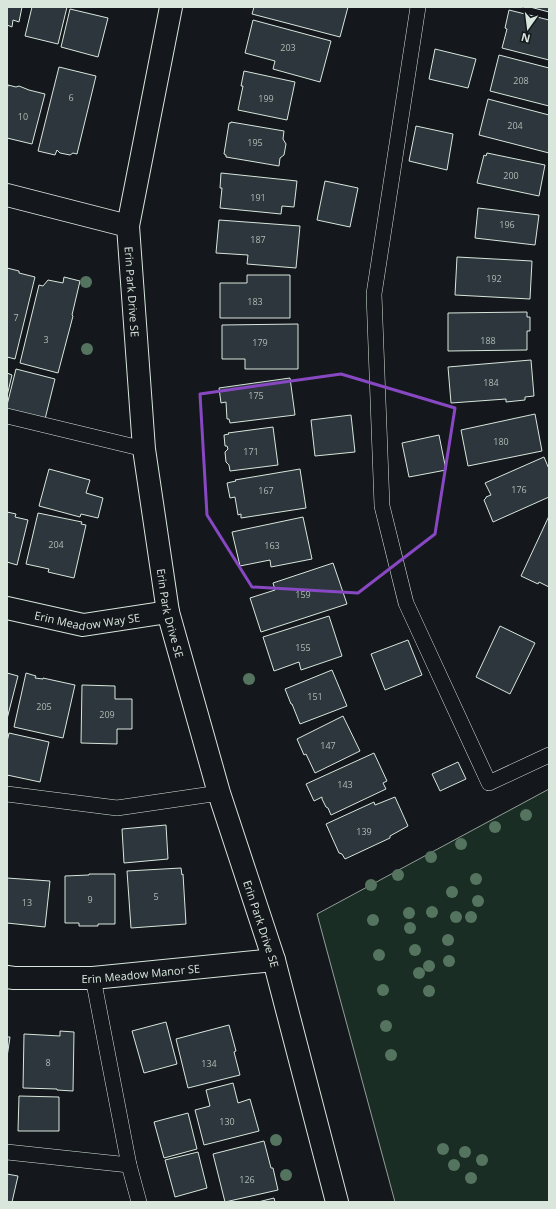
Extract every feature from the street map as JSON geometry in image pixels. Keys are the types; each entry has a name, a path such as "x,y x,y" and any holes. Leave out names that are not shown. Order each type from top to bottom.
{"street":[{"name":"Erin Park Drive SE","path":"171,7 128,226 144,449 168,612 219,793 274,960 337,1202"},
{"path":"7,195 128,226"},
{"name":"Erin Meadow Way SE","path":"7,608 83,625 168,612"},
{"name":"Erin Meadow Manor SE","path":"7,977 94,978 274,960"}],"lane":[{"path":"418,7 374,294 382,506 406,603 489,783 549,755"},
{"path":"7,416 144,449"},
{"path":"7,794 117,808 219,793"},
{"path":"94,978 129,1165 139,1202"},
{"path":"7,1152 129,1165"}],"highlighted area":[{"path":"341,374 455,408 435,534 358,593 252,587 207,515 200,394"}],"green space":[{"path":"549,789 549,1202 395,1202 317,914"}],"building":[{"path":"7,7 22,7 19,22 13,20 12,27 7,25"},
{"path":"32,7 67,7 58,44 25,36"},
{"path":"254,7 348,7 340,37 252,14"},
{"path":"530,7 549,7 549,12"},
{"path":"70,9 108,18 98,57 61,47"},
{"path":"509,10 549,20 549,60 502,48 507,29 505,28"},
{"path":"253,20 331,41 320,82 273,69 275,61 245,53"},
{"path":"435,49 476,59 468,88 429,79"},
{"path":"499,55 549,68 549,106 490,91"},
{"path":"59,67 96,76 77,154 73,153 70,155 60,153 57,150 55,155 38,151"},
{"path":"244,71 295,82 287,120 238,110 243,86 241,86"},
{"path":"8,85 16,87 19,86 45,94 32,144 7,138"},
{"path":"488,99 549,115 549,153 479,135"},
{"path":"231,122 284,131 283,139 286,144 284,155 280,158 279,166 226,157 224,154 229,123"},
{"path":"416,126 453,134 447,170 409,161"},
{"path":"487,153 545,165 539,196 477,183 484,155 486,156"},
{"path":"221,173 297,181 294,207 282,206 281,214 220,208 222,188 220,188"},
{"path":"325,181 358,188 350,227 317,220"},
{"path":"478,208 539,215 535,245 475,238"},
{"path":"219,220 300,226 296,268 247,264 248,255 216,253"},
{"path":"457,257 532,261 530,299 455,295"},
{"path":"7,268 35,277 15,359 7,357"},
{"path":"247,275 290,275 290,318 220,318 220,283 247,283"},
{"path":"64,277 80,281 73,316 58,373 20,363 39,285 43,286 48,280 63,283"},
{"path":"527,312 527,317 530,317 530,331 527,331 527,350 448,351 448,313"},
{"path":"298,324 298,369 245,369 245,359 222,359 222,325"},
{"path":"531,360 534,396 525,397 525,400 506,402 506,399 451,403 448,367"},
{"path":"16,369 55,379 45,419 7,409"},
{"path":"7,373 12,375 7,396"},
{"path":"290,378 295,415 230,423 229,419 227,419 226,402 221,403 219,388"},
{"path":"535,414 542,451 468,466 461,430"},
{"path":"351,415 355,452 315,456 311,420"},
{"path":"273,427 278,465 230,471 229,465 226,462 225,452 228,449 227,446 225,446 224,435 229,434 228,433"},
{"path":"439,435 446,470 409,477 402,443"},
{"path":"544,457 549,469 549,497 493,522 484,500 486,497 491,495 485,483"},
{"path":"49,469 90,480 86,493 103,498 98,518 81,514 80,517 39,506"},
{"path":"300,469 306,508 241,518 241,514 238,515 235,497 230,498 227,483 236,481 235,480"},
{"path":"7,512 16,514 15,517 28,520 17,565 7,562"},
{"path":"38,513 82,522 81,524 86,525 74,578 48,572 49,569 26,564"},
{"path":"549,516 549,587 539,582 538,584 521,576"},
{"path":"303,517 312,559 271,567 270,560 240,566 232,532"},
{"path":"333,563 347,604 261,632 250,598 275,590 273,583"},
{"path":"329,616 342,656 301,670 299,662 274,671 263,637"},
{"path":"500,626 535,643 510,694 476,677"},
{"path":"408,640 422,675 385,690 371,654"},
{"path":"332,670 347,706 300,724 285,689"},
{"path":"7,673 18,676 7,719"},
{"path":"26,673 36,676 35,678 43,678 75,685 63,738 14,727"},
{"path":"82,685 115,686 115,699 132,699 132,729 117,729 117,744 81,743"},
{"path":"343,716 360,751 315,773 306,754 304,755 297,739"},
{"path":"9,733 49,742 40,782 7,775 7,742"},
{"path":"374,753 387,781 383,783 386,789 331,815 322,797 314,801 306,784"},
{"path":"458,762 466,779 440,791 432,774"},
{"path":"395,797 408,826 390,836 390,838 345,859 342,854 339,853 326,824 374,802 375,805"},
{"path":"166,825 168,859 124,863 122,829"},
{"path":"181,868 182,875 183,874 186,924 131,928 127,871"},
{"path":"115,874 115,924 79,926 79,923 65,923 65,876"},
{"path":"7,878 50,881 45,927 7,923"},
{"path":"166,1022 177,1064 144,1073 132,1031"},
{"path":"229,1025 236,1051 234,1052 240,1075 188,1088 176,1039"},
{"path":"60,1031 74,1032 73,1091 23,1088 24,1034 60,1036"},
{"path":"7,1037 10,1037 7,1057"},
{"path":"233,1083 238,1103 250,1099 259,1131 204,1145 195,1110 210,1106 206,1090"},
{"path":"19,1096 59,1097 59,1131 18,1131"},
{"path":"188,1113 197,1149 164,1158 154,1122"},
{"path":"264,1141 271,1168 273,1168 278,1190 225,1202 213,1154"},
{"path":"198,1152 207,1188 175,1197 165,1160"},
{"path":"7,1174 18,1176 12,1202 7,1202"},
{"path":"274,1198 275,1202 258,1202"}]}
